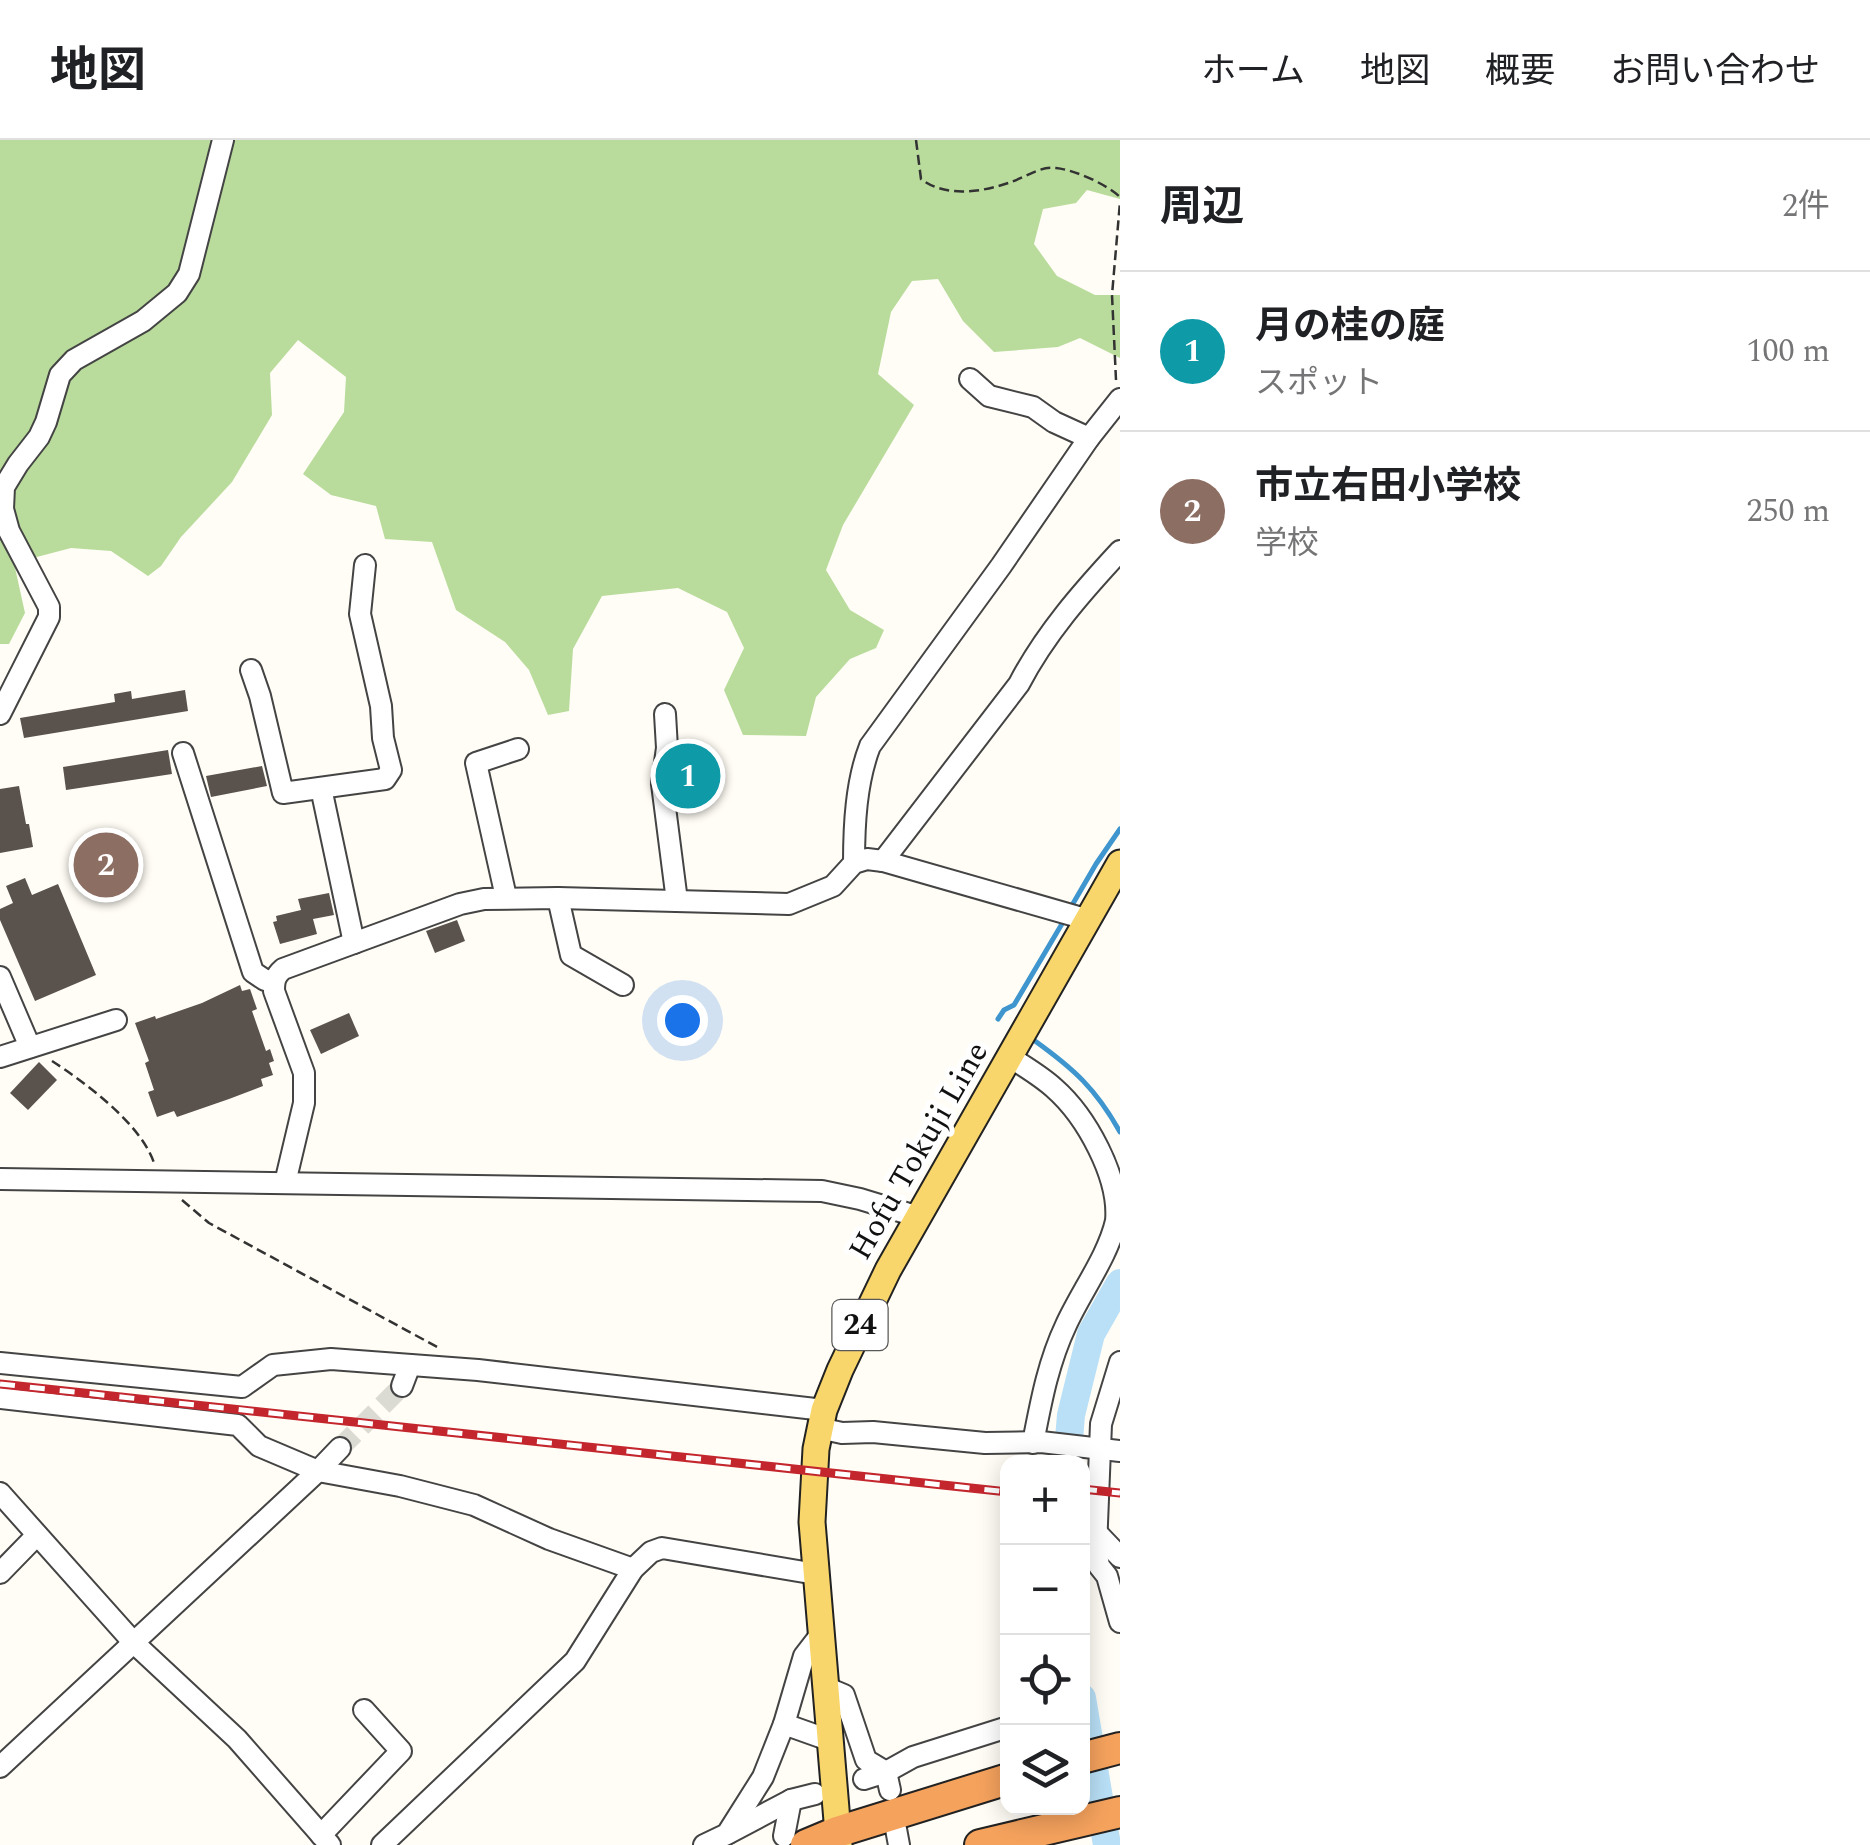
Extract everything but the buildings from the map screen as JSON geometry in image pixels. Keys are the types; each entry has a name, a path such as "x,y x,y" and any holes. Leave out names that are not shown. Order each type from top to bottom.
{"highway":[{"path":"1090,1756 1117,1749"},
{"path":"795,1841 838,1839 1000,1782"},
{"path":"1074,1835 1120,1812"},
{"path":"980,1845 1120,1829"}],"main road":[{"name":"Hofu Tokuji Line","path":"838,1839 812,1522 814,1466 822,1419 888,1270 1120,863"}],"street":[{"path":"0,714 50,617 49,607 10,532 3,509 4,487 39,438 60,374 74,360 143,321 177,293 188,274 222,140"},
{"path":"970,379 989,396 1033,407 1088,438"},
{"path":"854,863 858,798 863,762 870,746 1001,566 1117,395"},
{"path":"883,861 1020,684 1034,656 1083,592 1120,552"},
{"path":"250,670 283,793 385,779 392,770 360,614 365,564"},
{"path":"664,714 667,748 662,784 677,900"},
{"path":"506,897 476,762 518,749"},
{"path":"183,753 254,972 274,981"},
{"path":"321,788 354,943"},
{"path":"285,1183 304,1103 304,1073 278,1003 274,981 283,969 460,904 506,897 789,904 833,886 854,863 867,858 1088,920"},
{"path":"558,898 572,955 623,986"},
{"path":"0,976 30,1047"},
{"path":"0,1058 116,1020"},
{"path":"1010,1057 1052,1086 1070,1104 1118,1177 1117,1219 1058,1344 1046,1379 1037,1442"},
{"path":"0,1179 822,1191 919,1216"},
{"path":"0,1363 242,1387 273,1365 331,1359 478,1370 822,1419 842,1433 1103,1449"},
{"path":"1120,1362 1101,1424 1103,1449 1096,1534 1099,1566 1107,1576 1120,1622"},
{"path":"402,1386 410,1365"},
{"path":"0,1398 238,1426 259,1446 318,1471 474,1504 549,1539 634,1569"},
{"path":"0,1767 340,1448"},
{"path":"0,1492 134,1642 237,1739 325,1840 401,1751 364,1710"},
{"path":"1096,1534 1120,1557"},
{"path":"0,1573 36,1535"},
{"path":"382,1845 576,1661 634,1569 651,1552 662,1548 816,1574"},
{"path":"727,1834 763,1777 804,1656 821,1634"},
{"path":"825,1687 844,1695 866,1760 888,1781"},
{"path":"784,1724 829,1740"},
{"path":"864,1779 888,1781 914,1757 1000,1730"},
{"path":"704,1845 791,1800 815,1794"},
{"path":"791,1800 795,1841"}],"path":[{"path":"916,140 921,179 932,188 967,192 1055,168 1111,188 1120,199 1112,295 1117,395"},
{"path":"30,1047 86,1083 120,1116 150,1151 161,1182 209,1223 478,1370"}],"green space":[{"path":"0,140 1120,140 1120,199 1087,190 1076,203 1043,209 1034,244 1057,276 1095,295 1120,295 1120,358 1080,338 1058,347 994,352 963,321 938,279 912,281 891,312 878,374 914,405 843,525 826,570 850,610 884,630 876,648 850,659 816,697 806,736 743,735 724,690 744,648 727,612 678,588 602,596 573,649 569,711 548,715 529,670 505,642 456,610 432,542 385,539 376,506 331,495 303,474 344,412 346,377 298,340 270,373 272,415 232,482 181,537 161,566 148,576 111,551 71,548 14,563 25,613 9,644 0,644"}],"waterway":[{"path":"1071,907 1120,829"},
{"path":"998,1019 1014,1005 1066,917"},
{"path":"1035,1041 1083,1081 1120,1132"},
{"path":"1068,1455 1071,1415 1091,1334 1120,1283"},
{"path":"1087,1725 1107,1845"}],"tunnel":[{"path":"340,1448 402,1386"}],"railway":[{"path":"0,1384 1000,1491"},
{"path":"1090,1490 1120,1493"}],"place":[{"name":"月の桂の庭","path":"688,776"},
{"name":"市立右田小学校","path":"106,865"}]}
